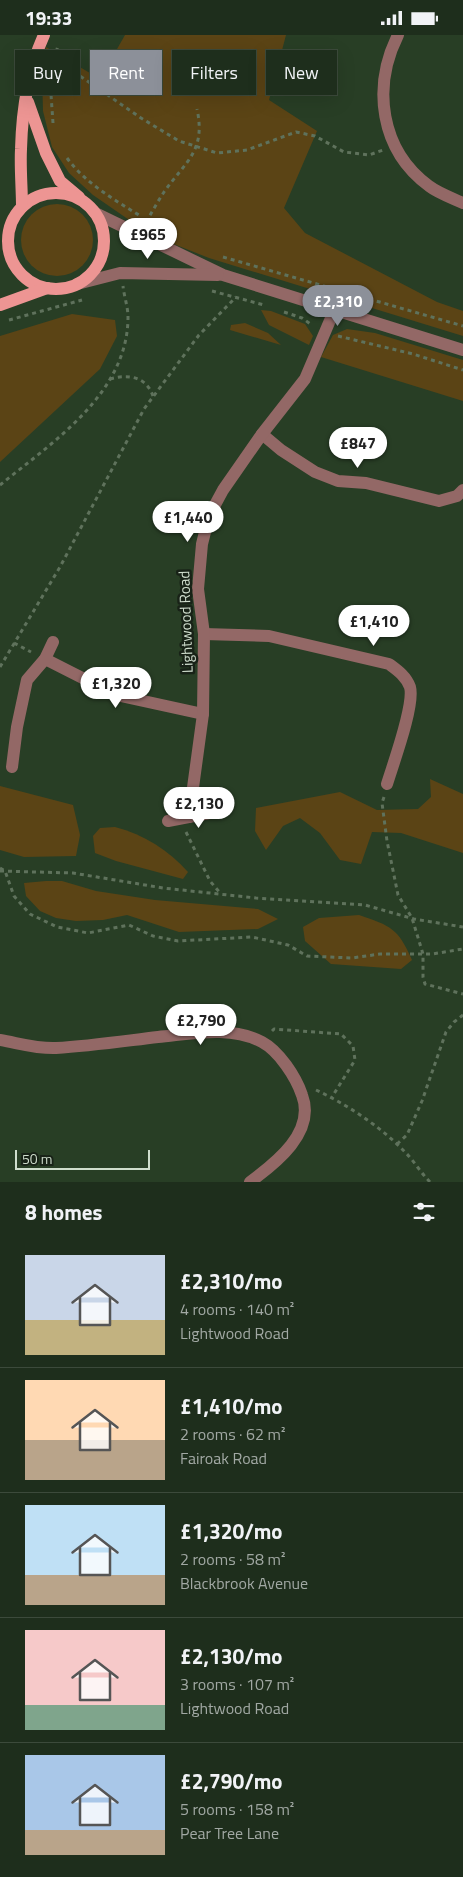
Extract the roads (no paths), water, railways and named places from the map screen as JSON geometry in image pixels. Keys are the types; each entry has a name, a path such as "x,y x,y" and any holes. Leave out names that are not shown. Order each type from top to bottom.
{"main road":[{"path":"22,207 21,148 26,98 34,58 44,35"},
{"path":"0,305 48,288 66,288 78,284 90,275 97,266 103,249 102,228 92,209 60,181 46,153 26,98"},
{"path":"0,236 22,207 36,197 54,193 71,195 92,209"},
{"path":"13,219 8,238 11,258 19,272 29,281 48,288"}],"street":[{"path":"398,35 388,55 383,77 383,104 387,127 395,145 409,166 429,187 463,203"},
{"path":"92,209 136,234 223,275 463,350"},
{"path":"78,284 120,273 223,275"},
{"name":"Lightwood Road","path":"189,817 203,714 204,634 198,589 202,544 209,516 223,490 262,434 305,379 334,311"},
{"path":"262,434 281,450 316,472 338,481 366,483 439,501 457,496 463,490"},
{"path":"204,634 269,636 389,664 402,674 410,686 411,701 387,784"},
{"path":"12,767 17,727 27,680 46,659 53,643"},
{"path":"46,659 116,695 203,714"},
{"path":"168,821 225,810"},
{"path":"0,1040 54,1049 212,1031 238,1034 263,1042 281,1059 298,1081 305,1103 303,1125 291,1147 250,1182"}]}
